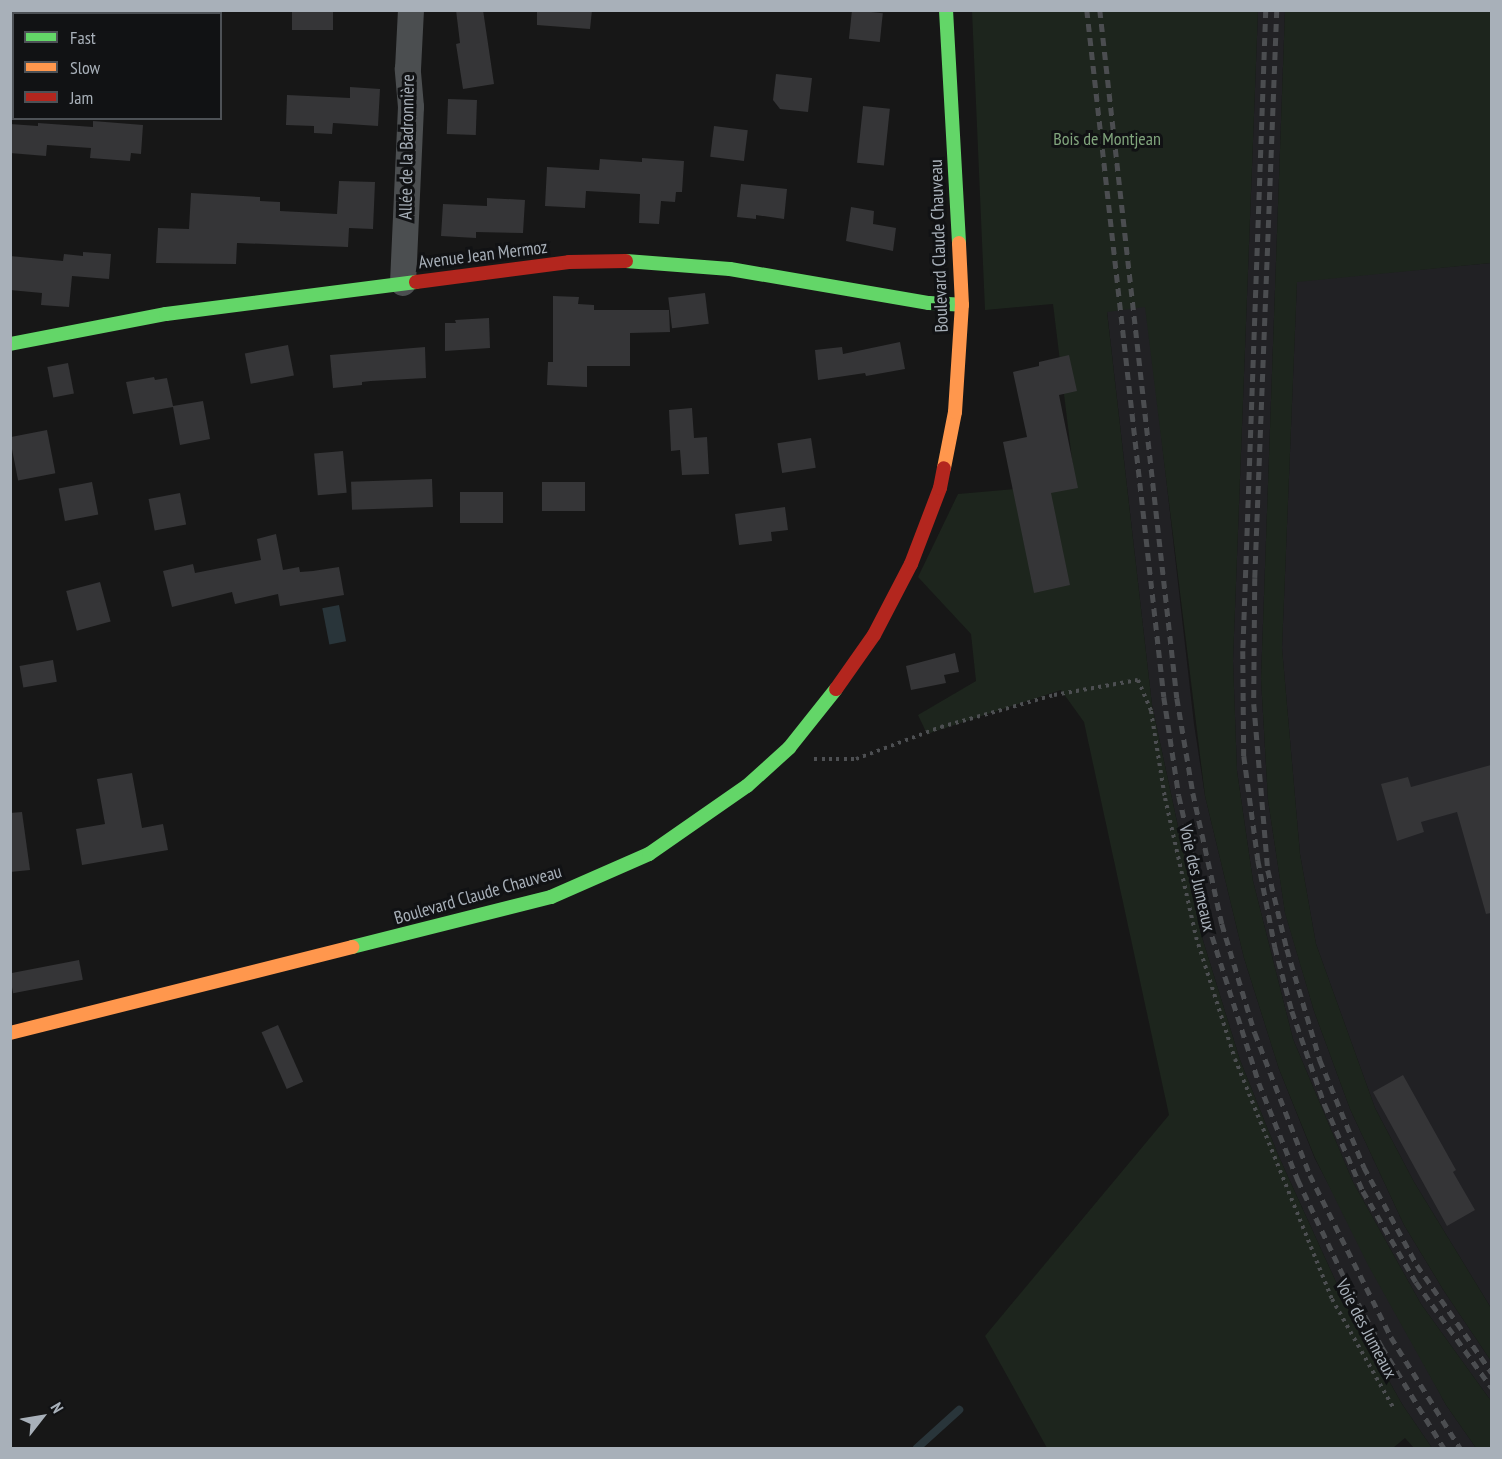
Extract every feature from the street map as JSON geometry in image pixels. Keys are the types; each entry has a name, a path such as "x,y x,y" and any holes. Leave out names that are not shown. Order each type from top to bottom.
{"street":[{"name":"Allée de la Badronnière","path":"403,283 411,107 408,69 411,10"},
{"name":"Boulevard Claude Chauveau","path":"10,1034 551,897 649,854 747,786 789,748 836,689 874,635 911,564 940,488 956,412 962,305 946,10"},
{"name":"Avenue Jean Mermoz","path":"10,344 166,314 569,262 639,261 730,269 928,303 962,305"}],"path":[{"name":"Voie des Jumeaux","path":"789,748 818,761 856,759 941,727 1044,698 1138,680 1151,711 1165,798 1196,937 1236,1059 1332,1299 1394,1409"}],"shaded area":[{"path":"1113,11 1194,724 1205,796 1244,958 1279,1069 1315,1159 1446,1405 1476,1448 1432,1448 1402,1404 1347,1306 1279,1157 1240,1060 1201,934 1152,705 1107,311"},
{"path":"1258,11 1285,11 1261,679 1268,800 1285,912 1314,1011 1350,1109 1404,1225 1444,1291 1491,1361 1491,1401 1421,1304 1353,1182 1293,1039 1253,881 1237,771 1233,661"},
{"path":"1491,263 1491,1308 1414,1182 1375,1108 1316,944 1300,854 1282,648 1297,281"},
{"path":"339,605 346,641 329,645 322,608"}],"green space":[{"name":"Bois de Montjean","path":"972,11 1258,11 1233,661 1237,771 1253,881 1293,1039 1353,1182 1421,1304 1491,1401 1491,1448 1476,1448 1446,1405 1368,1265 1315,1158 1279,1069 1244,958 1205,796 1145,307 1107,312 1152,705 1201,934 1240,1060 1279,1157 1347,1306 1402,1404 1432,1448 1414,1448 1405,1438 1393,1448 1047,1448 985,1336 1169,1115 1084,722 1061,690 927,734 918,715 976,681 971,634 918,577 958,494 1075,484 1053,304 985,310"},
{"path":"1285,11 1491,11 1491,263 1297,282 1282,648 1300,854 1316,944 1375,1108 1414,1182 1491,1308 1491,1361 1444,1291 1404,1225 1350,1109 1314,1011 1285,913 1268,800 1261,679"}],"building":[{"path":"292,10 333,10 333,30 292,30"},
{"path":"456,10 483,10 494,84 463,89 456,44 460,43"},
{"path":"537,10 592,10 590,29 537,25"},
{"path":"852,10 883,13 880,42 849,39"},
{"path":"776,74 812,78 808,112 780,109 773,100"},
{"path":"350,87 380,89 378,126 333,123 332,134 314,133 314,126 286,125 287,95 350,98"},
{"path":"448,99 477,100 476,135 447,134"},
{"path":"863,106 890,109 884,166 857,163"},
{"path":"93,121 143,125 141,154 131,153 130,161 90,158 91,148 47,145 46,156 10,153 10,124 38,126 38,123 93,127"},
{"path":"714,126 748,130 744,161 710,157"},
{"path":"642,158 684,161 682,192 676,192 675,202 661,201 659,224 639,223 640,194 586,191 585,208 545,206 547,167 599,170 600,159 642,162"},
{"path":"339,181 375,182 373,229 349,228 348,247 237,243 236,264 156,263 158,228 189,229 191,193 260,197 260,201 280,202 280,211 337,214"},
{"path":"741,184 787,189 784,219 756,215 756,219 737,217"},
{"path":"487,198 525,200 523,233 476,232 476,238 441,236 443,204 487,206"},
{"path":"851,207 874,211 873,224 896,228 893,251 846,241"},
{"path":"83,252 111,254 109,279 72,276 69,307 41,305 42,293 10,290 10,256 63,261 64,254 83,256"},
{"path":"705,293 709,324 672,328 668,298"},
{"path":"553,296 579,297 578,304 594,305 594,310 669,310 670,332 630,333 630,366 587,366 587,387 547,385 548,362 553,362"},
{"path":"489,318 490,348 445,351 445,323 456,323 455,320"},
{"path":"900,342 905,369 866,376 865,373 818,380 815,350 842,347 843,354"},
{"path":"288,345 294,375 251,384 245,353"},
{"path":"425,347 426,378 371,381 362,382 362,385 333,388 330,355"},
{"path":"1069,355 1077,391 1059,395 1078,488 1051,493 1070,585 1034,593 1003,442 1027,437 1013,372 1039,366 1039,362"},
{"path":"68,363 74,393 53,397 47,367"},
{"path":"154,377 155,380 167,378 173,406 203,401 210,439 180,445 173,407 133,414 126,382"},
{"path":"692,408 694,438 707,437 709,474 682,475 680,450 671,451 669,410"},
{"path":"47,430 55,473 18,480 10,437"},
{"path":"811,438 816,468 782,473 777,443"},
{"path":"343,451 347,493 318,495 314,454"},
{"path":"432,479 433,507 352,510 351,482"},
{"path":"92,482 98,514 65,521 59,488"},
{"path":"542,482 585,482 585,511 542,511"},
{"path":"460,492 503,492 503,523 460,523"},
{"path":"180,493 186,524 155,531 149,499"},
{"path":"785,507 788,530 771,532 772,541 739,545 735,514"},
{"path":"276,534 283,570 299,567 300,572 339,567 344,595 280,606 278,594 235,604 232,592 172,607 163,571 193,564 195,573 261,560 257,539"},
{"path":"100,582 111,622 77,631 66,591"},
{"path":"955,653 959,672 944,675 946,683 911,690 906,666"},
{"path":"53,660 57,682 23,688 20,666"},
{"path":"1491,765 1491,913 1486,914 1457,812 1421,822 1424,832 1397,841 1381,784 1408,777 1411,787"},
{"path":"132,773 142,828 163,824 168,850 82,865 76,829 105,824 97,779"},
{"path":"22,812 30,870 10,872 10,813"},
{"path":"79,960 83,980 13,993 10,973"},
{"path":"278,1025 303,1082 287,1089 262,1032"},
{"path":"1403,1075 1456,1170 1453,1172 1475,1210 1447,1226 1373,1092"}],"waterway":[{"path":"917,1448 959,1410"}],"railway":[{"path":"1087,10 1164,697 1179,796 1208,923 1259,1083 1298,1180 1345,1279 1382,1347 1444,1448"},
{"path":"1100,10 1177,698 1193,793 1222,924 1255,1033 1310,1175 1391,1337 1460,1448"},
{"path":"1266,10 1243,651 1244,756 1258,860 1275,947 1292,1011 1325,1105 1363,1191 1416,1282 1492,1388"},
{"path":"1277,10 1255,578 1254,704 1268,870 1287,949 1320,1060 1364,1167 1417,1265 1492,1373"}],"traffic: fast":[{"path":"946,10 959,243"},
{"path":"626,261 730,269 929,303 962,305"},
{"path":"10,344 166,314 416,282"},
{"path":"352,947 551,897 649,854 747,786 789,748 836,689"}],"traffic: slow":[{"path":"944,468 955,412 962,305 959,243"},
{"path":"10,1033 352,947"}],"traffic: jam":[{"path":"416,282 569,262 626,261"},
{"path":"836,689 874,635 911,564 940,488 944,468"}]}
